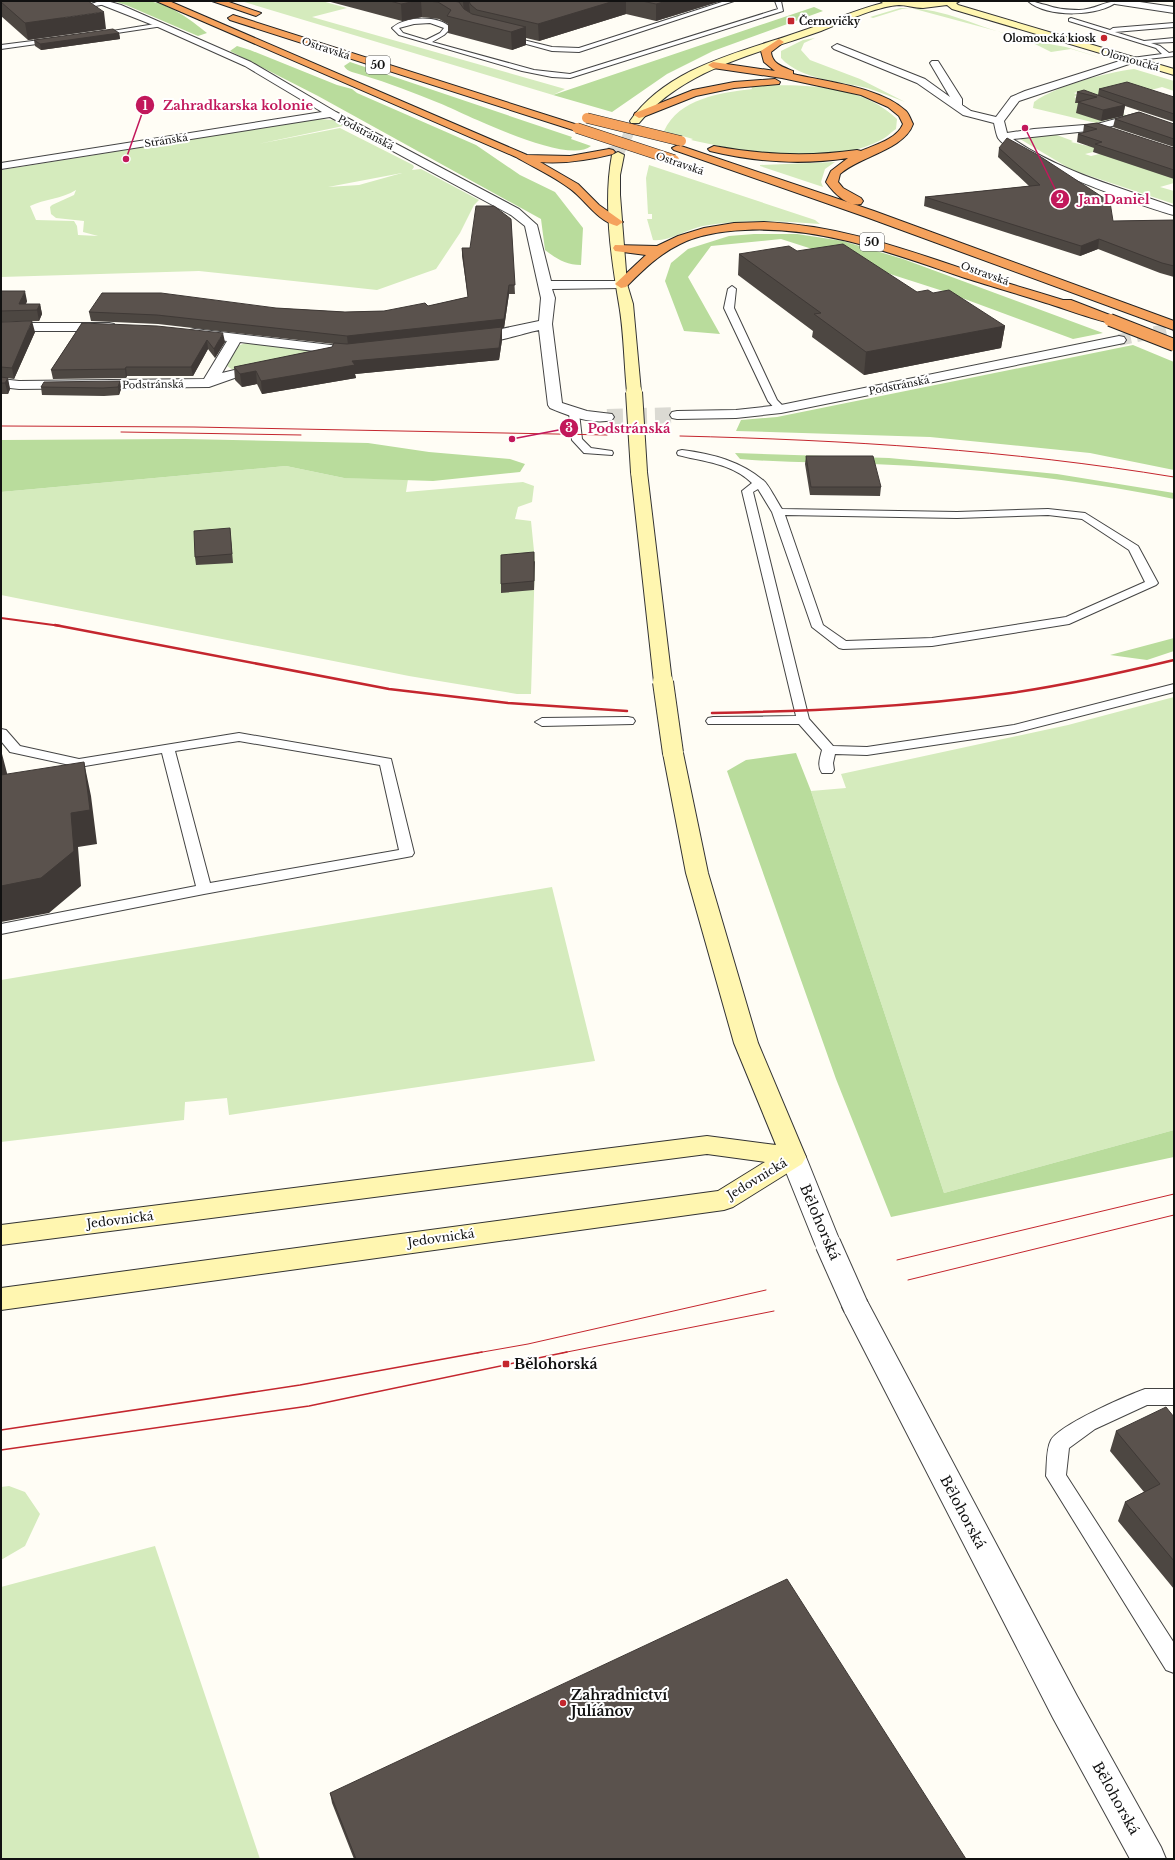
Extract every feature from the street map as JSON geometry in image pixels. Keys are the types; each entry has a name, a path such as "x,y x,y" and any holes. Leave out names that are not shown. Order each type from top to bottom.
{"highway":[{"name":"50","path":"161,1 520,155 574,186 595,208 617,222"},
{"path":"179,1 209,11"},
{"path":"217,1 268,17"},
{"name":"Ostravská","path":"224,15 577,128 688,166"},
{"name":"50","path":"779,42 766,51 768,62 783,71 822,84"},
{"name":"50","path":"708,67 782,75 873,96 892,105 903,114 908,124 904,132 896,139 845,164 834,172 831,179 834,186 852,199 891,214 959,246"},
{"path":"708,67 782,82"},
{"name":"50","path":"637,118 687,95 705,90 734,85 782,82 822,84"},
{"name":"Ostravská","path":"580,116 680,145 772,180 959,246 1174,326"},
{"name":"50","path":"680,145 744,154 798,158 836,157 875,149"},
{"name":"50","path":"520,155 539,159 562,160 614,154"},
{"name":"50","path":"621,284 659,250 690,236 718,229 771,225 824,230 884,245 967,274 1080,308"},
{"name":"Ostravská","path":"861,227 1080,308 1174,345"},
{"name":"50","path":"619,248 642,252 659,250"}],"main road":[{"path":"885,1 927,5 992,19"},
{"path":"927,5 953,2"},
{"name":"Olomoucká","path":"953,2 951,4 955,7 992,19 1174,72"},
{"path":"637,118 657,99 708,67 882,6 897,3"},
{"path":"637,118 649,94 664,82 720,53 770,34 723,61"},
{"path":"614,154 621,284 626,304 639,472 663,682 673,753 697,873 746,1043 793,1157"},
{"name":"Jedovnická","path":"1,1235 706,1145 793,1157"},
{"name":"Jedovnická","path":"1,1299 724,1200 793,1157"}],"street":[{"path":"1115,1 1174,10"},
{"name":"Podstránská","path":"101,2 162,25 248,64 332,114 515,212 531,225 548,298 545,324 555,405 574,413 607,417"},
{"path":"837,47 892,68 925,84 967,113 999,121"},
{"path":"999,121 1015,100 1029,93 1132,60"},
{"path":"935,63 957,99 958,106"},
{"path":"925,84 945,80"},
{"path":"1003,137 1034,132 1097,127 1141,117 1116,108"},
{"name":"Stránská","path":"1,166 332,114"},
{"path":"999,121 1003,137 1025,152 1058,169 1174,211"},
{"path":"1097,127 1118,134"},
{"path":"544,285 621,284"},
{"path":"458,340 495,336 545,324"},
{"path":"1,327 71,326 119,328"},
{"path":"181,332 236,337 348,351"},
{"path":"209,382 236,337"},
{"name":"Podstránská","path":"677,415 736,414 781,409 1119,340"},
{"path":"301,360 348,351 370,349"},
{"name":"Podstránská","path":"1,383 209,382 239,372 278,364"},
{"name":"Bělohorská","path":"793,1157 856,1308 1065,1707 1149,1859"}],"lane":[{"path":"502,37 552,49 579,50 731,1"},
{"path":"426,42 446,31 449,25 432,22 420,22 404,24 395,28 401,34 426,42 539,74 570,76 781,10 778,1"},
{"path":"1031,1 1039,6 1069,11 1100,8 1115,1"},
{"path":"70,15 70,9 101,2"},
{"path":"1088,5 1100,8"},
{"path":"1071,20 1158,47 1170,54"},
{"path":"93,35 162,25"},
{"path":"1104,30 1174,25"},
{"path":"1,47 62,39"},
{"path":"1142,42 1174,40"},
{"path":"1132,60 1170,54"},
{"path":"732,289 729,308 773,401 781,409"},
{"path":"574,413 577,440 588,451 608,453"},
{"path":"682,453 714,458 740,469 760,483 772,499 778,512 818,627 843,645 932,642 1069,620 1152,583 1134,548 1085,516 1048,512 957,515 778,512"},
{"path":"760,483 747,491 803,720 829,750 867,751 1014,729 1174,688"},
{"path":"713,721 803,720"},
{"path":"542,722 628,722"},
{"path":"1,929 204,890 407,854 386,762 239,737 168,750 79,763 15,750 2,736"},
{"path":"168,750 204,890"},
{"path":"827,770 826,763 829,750"},
{"path":"1174,1397 1145,1397 1088,1423 1058,1444 1056,1476 1174,1663"}],"green space":[{"path":"113,1 155,2 187,18 207,33 198,36 126,5"},
{"path":"241,1 322,1 347,8 312,17 565,89 553,95"},
{"path":"814,7 823,11 713,51 667,74 612,112 553,95"},
{"path":"900,8 908,8 873,18 870,17"},
{"path":"913,8 953,16 998,31"},
{"path":"815,38 804,43 801,50 810,60 860,79 905,102 867,88 821,79 799,71 781,58 781,51 803,40"},
{"path":"1024,38 1066,47 1105,59 1071,49 1051,52"},
{"path":"237,46 337,85 352,89 357,93 476,145 520,175 555,192 583,228 581,265 562,261 545,250 541,219 318,96 230,51"},
{"path":"350,62 572,137 571,139 591,146 579,150 561,149 539,144 516,136 439,103 382,81 349,71 344,66"},
{"path":"1134,69 1174,81 1174,91 1162,87 1144,92 1096,97 1078,92 1074,93 1078,95 1074,97 1126,115 1096,123 1033,108 1034,102 1056,90 1110,73"},
{"path":"751,86 809,86 847,92 865,98 882,107 897,119 896,129 883,139 861,148 838,153 813,155 787,155 736,149 691,140 693,139 664,131 671,120 690,104 714,95 752,89"},
{"path":"319,119 333,120 343,126 258,144 340,128 413,165 414,167 412,170 421,169 479,200 474,205 460,233 436,269 377,290 199,271 1,277 1,170","holes":["402,173 359,185 328,187","76,190 74,195 52,205 50,207 51,214 56,218 84,221 83,232 98,236 78,235 77,226 74,221 36,220 30,206"]},
{"path":"1054,134 1073,141 1071,142 1088,146 1130,143 1085,154 1091,156 1120,149 1174,179 1174,183 1160,187 1174,191 1174,204 1072,170 1020,139 1021,137"},
{"path":"835,162 825,169 821,182 823,187 760,166 760,165"},
{"path":"649,165 815,220 820,224 776,221 732,222 703,226 665,239 653,240 647,219 652,219 652,214 648,214 646,178"},
{"path":"754,234 797,234 843,241 903,259 1103,333 1073,339 943,291 781,239 711,246 688,277 720,334 684,331 665,281 671,263 688,249 729,236"},
{"path":"249,343 306,350 309,352 239,369 233,370 227,366 234,350 240,345"},
{"path":"1133,345 1174,362 1174,470 1090,453 930,437 736,431 741,420 777,417"},
{"path":"185,439 368,443 429,452 510,459 525,464 520,472 433,481 344,478 286,466 1,492 1,440"},
{"path":"735,453 889,458 1057,474 1174,493 1174,499 1062,480 949,468 740,459"},
{"path":"286,466 344,478 408,479 406,492 523,482 534,486 532,502 518,507 515,519 531,521 535,561 531,694 517,694 409,676 1,595 1,492"},
{"path":"1174,638 1174,651 1147,660 1110,655"},
{"path":"1174,697 1174,1130 944,1193 811,791 846,788 841,774 1068,725"},
{"path":"796,753 811,791 944,1193 1174,1130 1174,1157 891,1217 836,1079 727,771 746,760"},
{"path":"552,887 595,1061 229,1115 227,1098 185,1102 184,1120 1,1142 1,980"},
{"path":"9,1486 25,1492 40,1514 25,1546 1,1560 1,1487"},
{"path":"155,1546 260,1859 1,1859 1,1587"}],"building":[{"path":"1,1 88,1 104,12 25,23"},
{"path":"390,1 417,1 401,4"},
{"path":"427,1 459,2 464,9 472,14 526,27 511,32 447,16 451,10 438,2"},
{"path":"614,1 538,24 477,10 469,2"},
{"path":"642,1 667,1 656,4"},
{"path":"113,29 119,33 40,44 34,40"},
{"path":"1127,82 1174,97 1174,114 1099,89"},
{"path":"1084,90 1125,105 1103,110 1078,102 1097,97 1077,92"},
{"path":"1139,112 1174,124 1174,139 1115,119"},
{"path":"1097,123 1174,148 1174,170 1095,144 1102,142 1078,134 1097,129 1084,125"},
{"path":"1007,138 1038,155 1110,202 1113,221 1174,220 1174,266 1162,263 1099,239 1081,246 925,197 1040,185 999,148"},
{"path":"476,206 494,206 511,219 515,285 509,285 504,319 347,336 157,315 89,312 102,293 161,293 276,308 345,312 384,311 425,303 428,306 468,297 462,248 470,248"},
{"path":"843,244 917,292 928,290 933,293 949,290 1005,326 866,352 814,314 821,313 739,254 789,246 797,251"},
{"path":"1,291 25,291 19,304 40,304 37,310 1,311"},
{"path":"32,321 12,368 1,367 1,322"},
{"path":"82,323 157,326 223,333 214,349 207,340 191,367 126,367 125,369 51,370"},
{"path":"502,327 499,348 352,361 355,365 261,381 256,371 240,374 234,367 332,347 334,343 347,344"},
{"path":"1,377 8,378 5,383 1,383"},
{"path":"120,381 118,387 41,387 44,382"},
{"path":"806,456 873,456 881,487 811,487"},
{"path":"230,528 232,554 195,557 194,531"},
{"path":"534,552 534,581 501,584 501,555"},
{"path":"84,762 90,810 71,813 74,851 41,878 1,886 1,775"},
{"path":"1166,1407 1174,1417 1174,1561 1125,1502 1160,1484 1116,1431"},
{"path":"787,1579 966,1859 356,1859 330,1793"}],"tunnel":[{"path":"618,155 635,121"},
{"path":"609,152 621,148"},
{"path":"1119,340 1174,328"},
{"path":"607,417 677,415"}],"tram line":[{"path":"1,426 194,427 607,435"},
{"path":"121,432 301,435"},
{"path":"680,436 804,440 989,453 1174,477"},
{"path":"897,1260 1174,1194"},
{"path":"908,1280 1174,1215"},
{"path":"477,1353 528,1344 766,1290"},
{"path":"566,1352 774,1311"},
{"path":"1,1430 300,1385 482,1352"},
{"path":"1,1450 309,1406 566,1352"},
{"path":"562,1353 566,1352"}],"railway":[{"path":"1,618 58,626"},
{"path":"58,626 389,689 508,703 627,711"},
{"path":"712,713 862,708 974,698 1032,690 1174,660"}],"place":[{"name":"Černovičky","path":"791,21"},
{"name":"Olomoucká kiosk","path":"1104,38"},
{"name":"Jan Daniel","path":"1025,128"},
{"name":"Zahradkarska kolonie","path":"126,159"},
{"name":"Podstránská","path":"512,439"},
{"name":"Bělohorská","path":"506,1364"},
{"name":"Zahradnictví Julíánov","path":"563,1703"}]}
